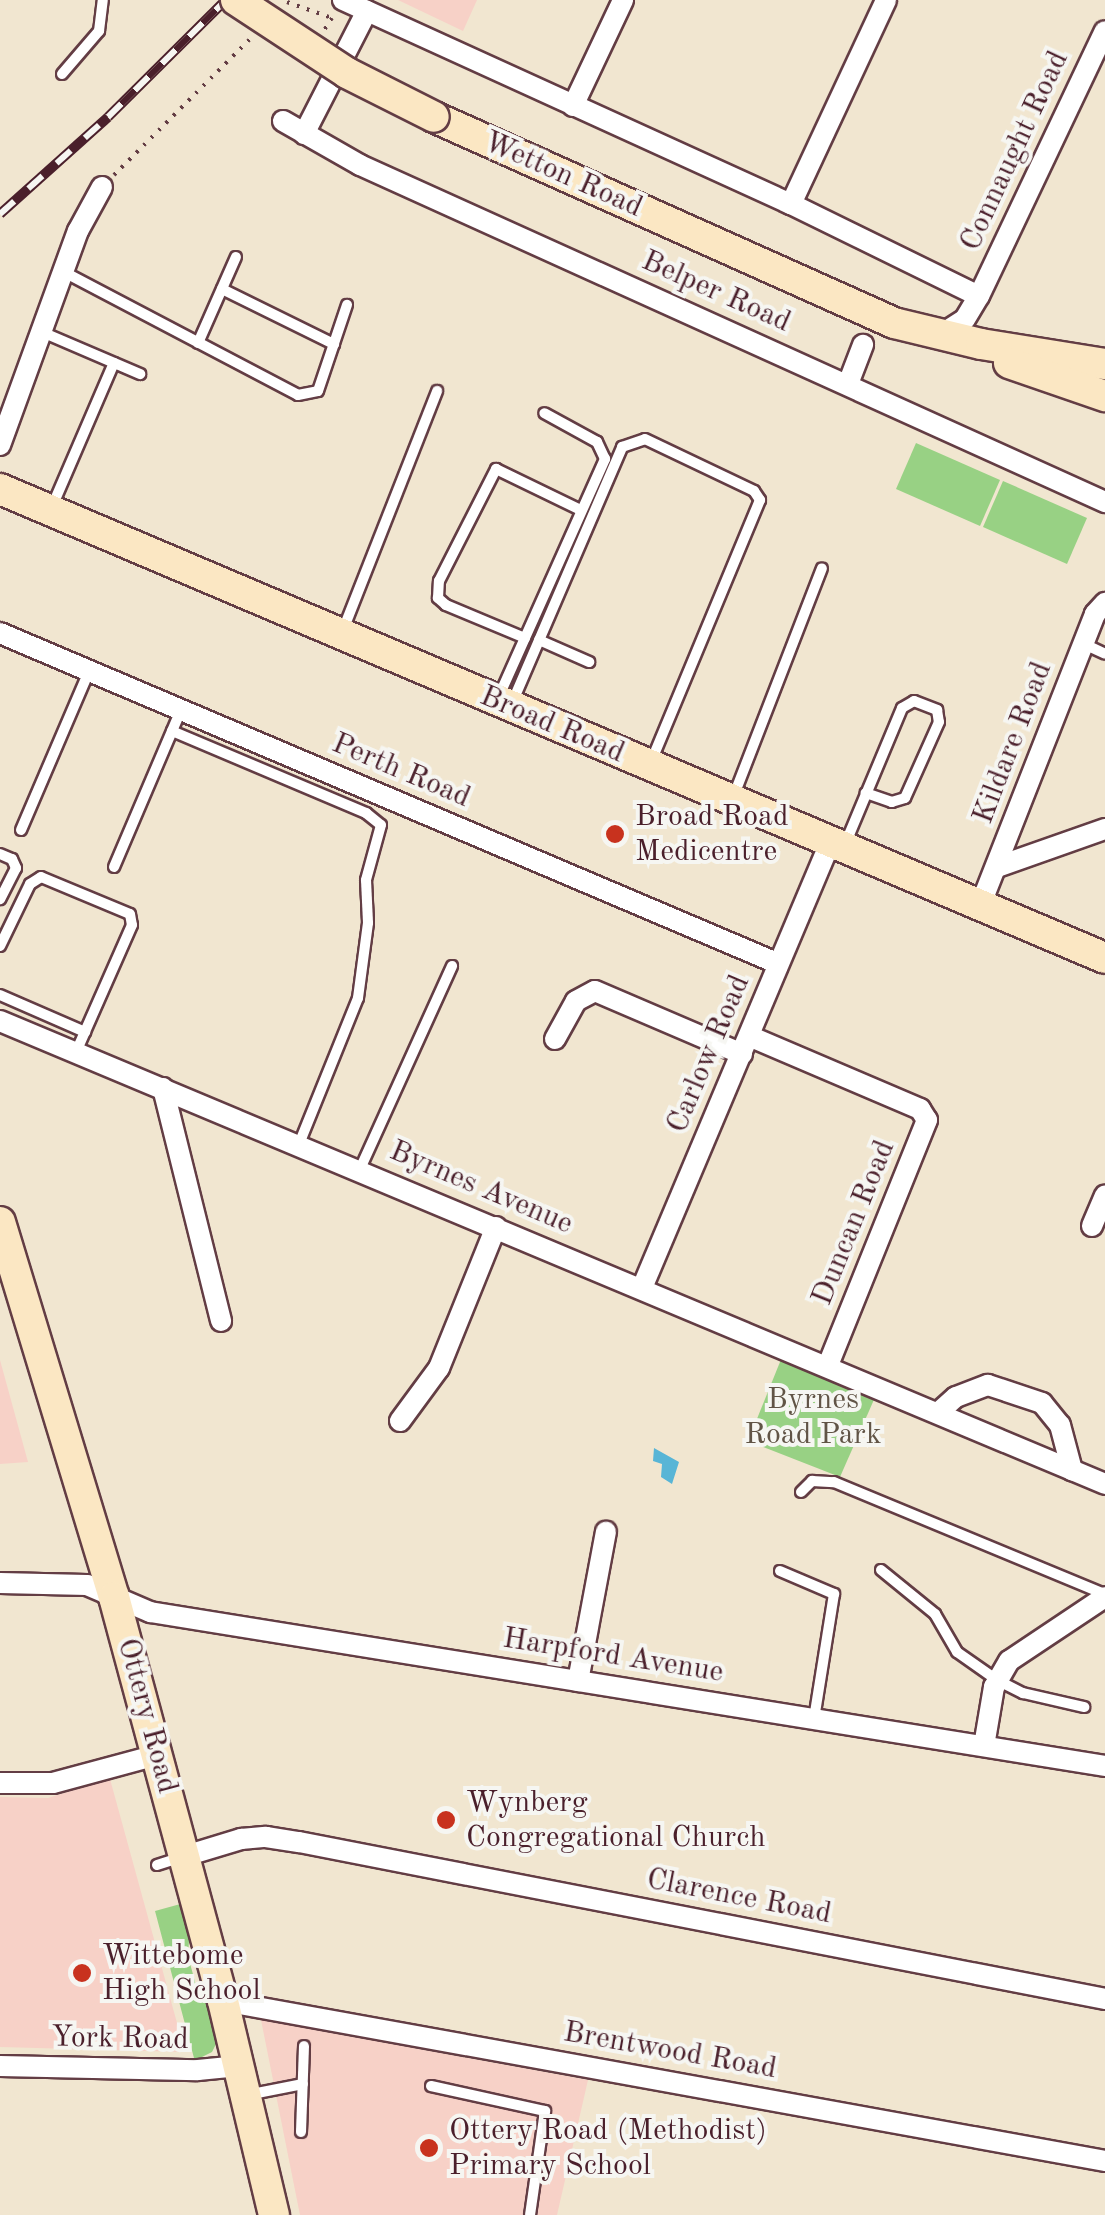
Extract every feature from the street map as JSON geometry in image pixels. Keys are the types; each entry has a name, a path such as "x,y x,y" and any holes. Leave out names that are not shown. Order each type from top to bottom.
{"street":[{"name":"Wetton Road","path":"236,0 347,72 434,117 942,344 1105,396"},
{"path":"344,0 790,204 979,296"},
{"path":"573,106 622,0"},
{"path":"790,204 886,0"},
{"path":"304,134 367,11"},
{"name":"Connaught Road","path":"942,334 965,319 979,296 1105,32"},
{"name":"Belper Road","path":"282,121 377,173 1105,502"},
{"path":"0,445 6,411 41,332 78,231 102,187"},
{"name":"Connaught Road","path":"979,296 975,319 981,344"},
{"name":"Wetton Road","path":"902,326 981,344 1105,364"},
{"path":"848,384 863,344"},
{"name":"Broad Road","path":"0,489 1105,958"},
{"name":"Kildare Road","path":"980,906 1084,644 1105,603"},
{"name":"Perth Road","path":"0,633 779,964"},
{"path":"997,866 1105,829"},
{"name":"Carlow Road","path":"642,1288 779,964 836,845"},
{"name":"Duncan Road","path":"555,1039 576,1000 594,991 920,1109 927,1120 828,1367"},
{"name":"Byrnes Avenue","path":"0,1020 81,1042 164,1088 1105,1484"},
{"path":"164,1088 221,1321"},
{"path":"1092,1226 1105,1196"},
{"name":"Ottery Road","path":"0,1222 114,1597 157,1754 171,1861 223,2001 274,2215"},
{"path":"400,1421 425,1393 439,1368 496,1227"},
{"path":"938,1413 956,1397 988,1385 1042,1404 1060,1425 1072,1470"},
{"path":"578,1681 606,1532"},
{"name":"Harpford Avenue","path":"0,1583 87,1585 150,1612 1105,1766"},
{"path":"984,1746 997,1680 1017,1654 1105,1596"},
{"path":"0,1784 52,1784 157,1754"},
{"name":"Clarence Road","path":"171,1861 241,1839 299,1842 1105,1999"},
{"name":"Brentwood Road","path":"223,2001 1105,2161"},
{"name":"York Road","path":"0,2066 198,2070 242,2080"}],"lane":[{"path":"62,74 99,31 102,0"},
{"path":"198,343 236,257"},
{"path":"63,271 285,390 309,396 318,391 347,305"},
{"path":"222,289 334,344"},
{"path":"41,332 140,374"},
{"path":"50,510 114,363"},
{"path":"340,636 437,391"},
{"path":"503,704 524,638 605,459 602,447 544,413"},
{"path":"503,704 539,640 627,442 645,439 758,495 758,506 650,766"},
{"path":"524,638 446,605 438,598 439,582 496,469 581,510"},
{"path":"732,800 822,568"},
{"path":"539,640 589,662"},
{"path":"1084,644 1105,654"},
{"path":"21,830 89,671"},
{"path":"836,845 866,792 902,708 914,701 936,710 939,722 905,798 892,802 866,792"},
{"path":"114,868 182,710"},
{"path":"172,731 366,813 382,825 366,880 367,936 358,998 298,1144"},
{"path":"0,854 12,859 16,868 0,899"},
{"path":"0,946 30,884 41,878 130,914 132,925 81,1042 0,995"},
{"path":"360,1169 452,966"},
{"path":"800,1492 812,1481 827,1480 1105,1596"},
{"path":"780,1570 834,1594 814,1719"},
{"path":"881,1570 935,1614 958,1652 997,1680 1023,1693 1084,1707"},
{"path":"301,2132 304,2046"},
{"path":"242,2080 303,2084"},
{"path":"431,2086 545,2110 530,2215"}],"path":[{"path":"286,2 300,3 332,18 321,36"},
{"path":"102,187 260,28"}],"shaded area":[{"path":"398,0 477,0 463,31"},
{"path":"0,1360 28,1462 0,1464"},
{"name":"Wittebome High School","path":"110,1779 185,2052 0,2047 0,1797 48,1798"},
{"name":"Ottery Road (Methodist) Primary School","path":"261,2020 588,2080 557,2215 300,2215"}],"green space":[{"path":"916,443 1000,480 980,526 896,489"},
{"path":"1003,481 1087,518 1067,564 983,527"},
{"name":"Byrnes Road Park","path":"782,1357 876,1395 840,1477 748,1441"},
{"path":"184,1903 190,1926 188,1956 197,1989 214,2016 218,2040 212,2052 200,2058 194,2058 155,1911"}],"water":[{"path":"654,1448 679,1462 672,1484 661,1477 662,1464 653,1461"}],"railway":[{"path":"0,214 108,117 226,0"}],"place":[{"name":"Broad Road Medicentre","path":"615,834"},
{"name":"Wynberg Congregational Church","path":"446,1820"},
{"name":"Wittebome High School","path":"82,1973"},
{"name":"Ottery Road (Methodist) Primary School","path":"429,2148"}]}
